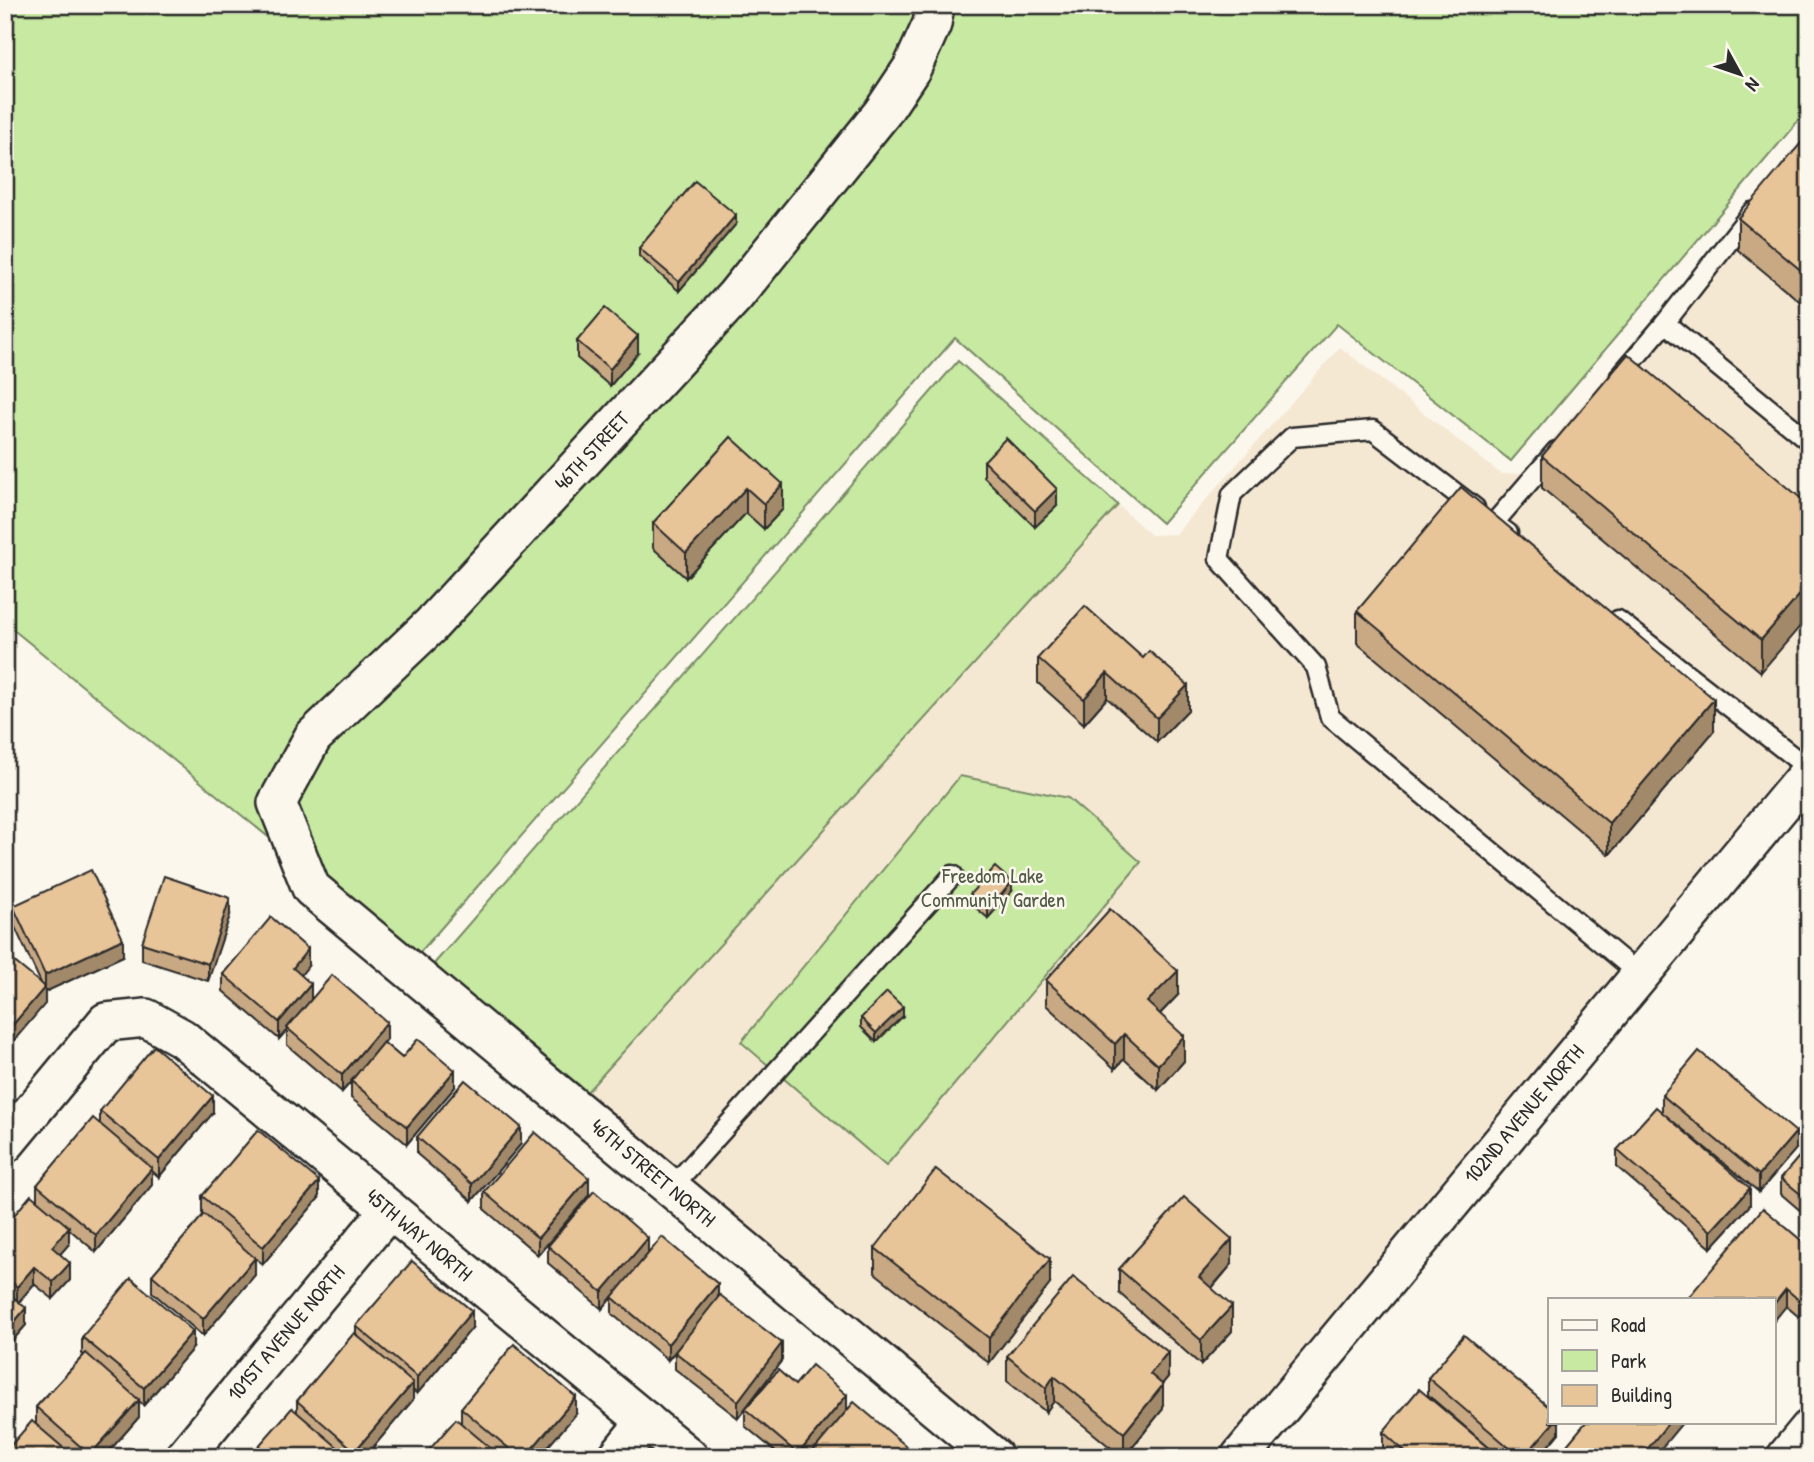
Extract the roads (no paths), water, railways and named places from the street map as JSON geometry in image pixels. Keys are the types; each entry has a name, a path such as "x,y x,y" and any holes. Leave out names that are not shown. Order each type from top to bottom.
{"street":[{"name":"46TH STREET","path":"311,888 277,803 313,737 430,626 735,296 882,113 912,68 932,24 935,5"},
{"name":"102ND AVENUE NORTH","path":"1240,1457 1809,770"},
{"name":"46TH STREET NORTH","path":"311,888 994,1457"},
{"name":"45TH WAY NORTH","path":"5,1144 106,1021 146,1018 182,1038 689,1457"},
{"name":"101ST AVENUE NORTH","path":"184,1457 389,1210"},
{"path":"617,1457 646,1421"},
{"path":"1786,1457 1809,1430"}],"lane":[{"path":"1611,386 1665,323 1760,202"},
{"path":"1665,323 1809,441"},
{"path":"1527,548 1373,430 1292,437 1232,494 1219,559 1316,667 1330,717 1640,975"},
{"path":"1494,523 1566,439"},
{"path":"1603,608 1809,770"},
{"path":"671,1188 953,875"}],"park label":[{"name":"Freedom Lake Community Garden","path":"993,888"}]}
